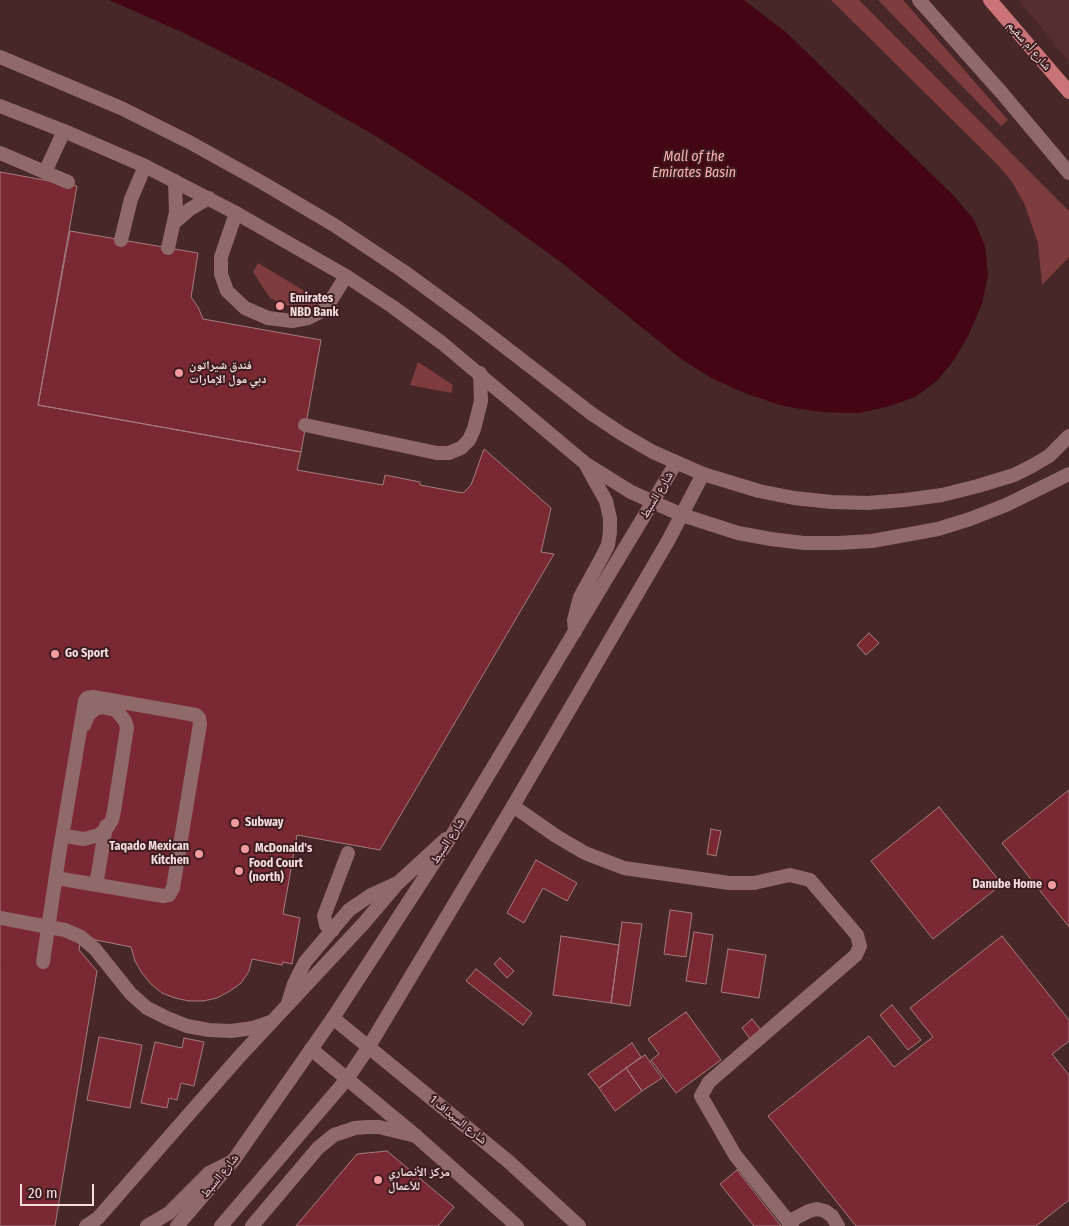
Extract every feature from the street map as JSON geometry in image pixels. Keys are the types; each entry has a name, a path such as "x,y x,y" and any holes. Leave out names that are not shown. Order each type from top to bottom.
{"main road":[{"name":"شارع أم سقيم","path":"990,0 1069,92"}],"street":[{"path":"919,0 1001,92 1069,173"},
{"path":"0,57 121,108 191,143 334,225 403,271 470,320 592,414 622,434 676,463"},
{"path":"0,106 145,166 236,213 346,276 414,322 480,373 586,464 631,492 682,515 738,533 771,539 804,543 872,541 938,529 970,519 1014,502 1069,474"},
{"path":"45,172 64,131"},
{"path":"0,153 68,182"},
{"path":"121,240 131,199 145,166"},
{"path":"168,248 175,222 175,181"},
{"path":"175,222 190,209 208,198"},
{"path":"236,213 221,257 221,274 227,291 245,308 268,318 292,321 308,318 322,311 328,305 346,276"},
{"path":"305,425 449,453 461,448 469,440 474,429 481,401 480,373"},
{"name":"شارع السبط","path":"177,1226 233,1161 332,1018 454,832 676,463 703,474 759,491 794,498 868,503 942,495 1014,475 1049,456 1069,436"},
{"path":"575,632 574,620 580,597 608,545 610,532 610,518 606,501 586,464"},
{"path":"221,1226 347,1079 368,1048 513,806 682,515 703,474"},
{"path":"50,927 57,878 85,701 87,698 93,697 127,702 196,715 200,721 172,892 166,896 57,878"},
{"path":"96,885 127,702"},
{"path":"57,878 85,720 95,709 102,708 116,710 124,719"},
{"path":"513,806 548,831 585,853 624,868 728,883 754,882 790,875 810,880 856,934 860,946 856,956 709,1082 702,1096 735,1154 790,1224 809,1211 817,1210 825,1211 832,1216 838,1226"},
{"path":"65,836 84,839 99,835 105,830"},
{"path":"86,1226 98,1218 239,1057 364,923 398,883 454,832"},
{"path":"333,930 326,925 324,916 348,853"},
{"path":"287,1007 299,972 348,910 371,895 398,883"},
{"path":"0,918 50,927 82,937 131,994 148,1008 187,1026 209,1030 231,1030 253,1028 274,1020"},
{"name":"شارع السيداف 1","path":"332,1018 508,1162 579,1226"},
{"path":"311,1049 416,1136 517,1226"},
{"path":"254,1225 318,1148 334,1135 355,1128 379,1127 416,1136"},
{"path":"147,1226 169,1213 209,1173 233,1161"}],"shaded area":[{"path":"831,0 859,0 1069,211 1069,257 1042,285 1038,243 1024,203 1012,182 998,165"},
{"path":"878,0 903,0 1008,120 1001,126"},
{"path":"1019,0 1069,0 1069,62"},
{"path":"258,263 313,296 318,302 317,306 311,311 282,304 270,298 253,272"},
{"path":"418,362 453,385 451,393 410,385"}],"water":[{"name":"Mall of the Emirates Basin","path":"109,0 744,0 787,33 955,197 974,220 985,246 988,275 982,304 968,336 954,360 937,381 915,397 890,406 859,413 821,412 783,406 747,394 713,379 681,359 562,263 472,198 379,138 283,83 184,33"}],"building":[{"path":"0,172 77,186 38,405 301,452 297,470 383,485 385,475 420,482 420,485 463,493 471,485 484,449 551,508 541,552 554,554 380,850 297,835 283,914 300,918 292,964 283,962 282,965 252,959 249,971 241,983 230,991 217,998 189,1001 162,993 151,984 135,961 131,947 81,937 79,950 97,971 55,1226 0,1226"},
{"name":"فندق شيراتون دبي مول الإمارات","path":"70,231 198,253 191,297 203,319 321,340 301,452 38,405"},
{"path":"869,633 879,643 866,655 857,645"},
{"name":"Danube Home","path":"1069,790 1069,927 1002,843"},
{"path":"939,807 1002,884 933,939 871,861"},
{"path":"711,829 721,831 716,856 707,854"},
{"path":"536,860 577,883 567,901 543,888 524,923 507,913"},
{"path":"670,910 692,913 686,957 664,954"},
{"path":"622,922 642,924 630,1006 611,1003"},
{"path":"694,932 713,935 706,984 686,981"},
{"path":"561,936 619,945 611,1003 553,995"},
{"path":"1002,936 1069,1020 1069,1041 1052,1054 1069,1075 1069,1200 1036,1226 856,1226 768,1116 869,1036 894,1067 933,1037 910,1008"},
{"path":"728,949 766,955 759,998 721,992"},
{"path":"500,958 514,971 507,978 494,964"},
{"path":"476,969 532,1013 523,1025 466,981"},
{"path":"892,1005 921,1040 908,1050 880,1015"},
{"path":"686,1012 721,1060 676,1093 651,1060 659,1054 648,1039"},
{"path":"752,1019 762,1031 751,1040 742,1028"},
{"path":"99,1037 142,1045 130,1108 87,1100"},
{"path":"184,1038 204,1042 194,1086 181,1083 177,1100 169,1098 167,1108 141,1103 155,1042 182,1048"},
{"path":"632,1043 641,1057 599,1088 588,1074"},
{"path":"645,1055 662,1078 642,1091 626,1068"},
{"path":"626,1068 642,1091 615,1111 599,1088"},
{"name":"مركز الأنصاري للأعمال","path":"387,1151 454,1207 438,1226 296,1226 357,1154"},
{"path":"737,1170 781,1226 754,1226 720,1184"}],"place":[{"name":"Emirates NBD Bank","path":"280,306"},
{"name":"فندق شيراتون دبي مول الإمارات","path":"179,373"},
{"name":"Go Sport","path":"55,654"},
{"name":"Subway","path":"235,823"},
{"name":"McDonald's","path":"245,849"},
{"name":"Taqado Mexican Kitchen","path":"199,854"},
{"name":"Food Court (north)","path":"239,871"},
{"name":"Danube Home","path":"1052,885"},
{"name":"مركز الأنصاري للأعمال","path":"378,1180"}]}
